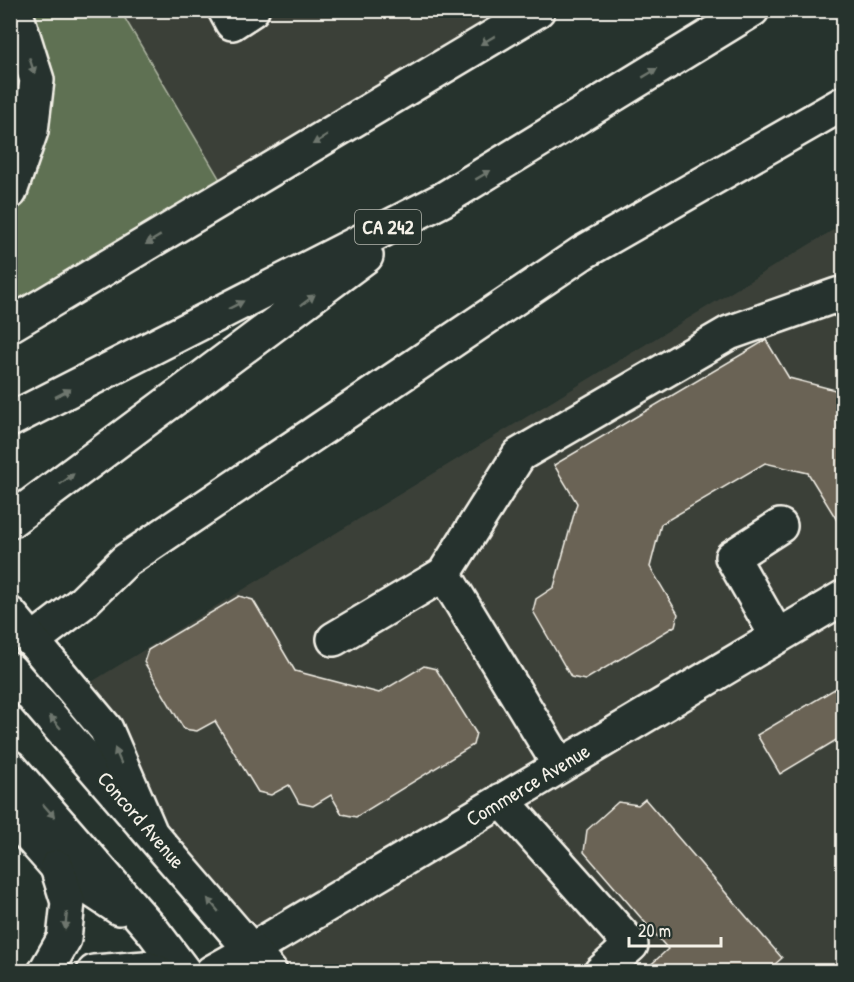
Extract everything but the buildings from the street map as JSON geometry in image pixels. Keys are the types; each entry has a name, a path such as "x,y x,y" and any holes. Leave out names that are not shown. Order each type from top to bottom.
{"main road":[{"path":"10,192 32,131 37,81 15,10"},
{"path":"225,10 232,23 252,10"},
{"path":"10,324 538,10"},
{"name":"CA 242","path":"10,420 442,200 752,10"},
{"path":"33,641 82,603 126,561 582,253 843,103"},
{"path":"15,517 442,200"},
{"path":"334,639 444,574 519,455 729,333 837,295 843,301"},
{"path":"777,636 732,557 780,526"},
{"path":"444,574 560,766"},
{"name":"Commerce Avenue","path":"212,972 260,961 502,800 843,597"},
{"path":"10,614 105,729 149,829"},
{"name":"Concord Avenue","path":"10,670 149,829 260,961"},
{"path":"10,767 153,931 184,972"},
{"path":"502,800 631,945 601,972"},
{"path":"10,814 57,867 153,931"},
{"path":"45,972 64,939 68,902 57,867"},
{"path":"94,972 145,968 157,972"}],"shaded area":[{"path":"120,11 538,11 229,195"},
{"path":"843,224 843,971 270,971 149,829 75,692"}],"green space":[{"path":"120,10 229,195 11,325 10,192 31,131 15,11"}]}
